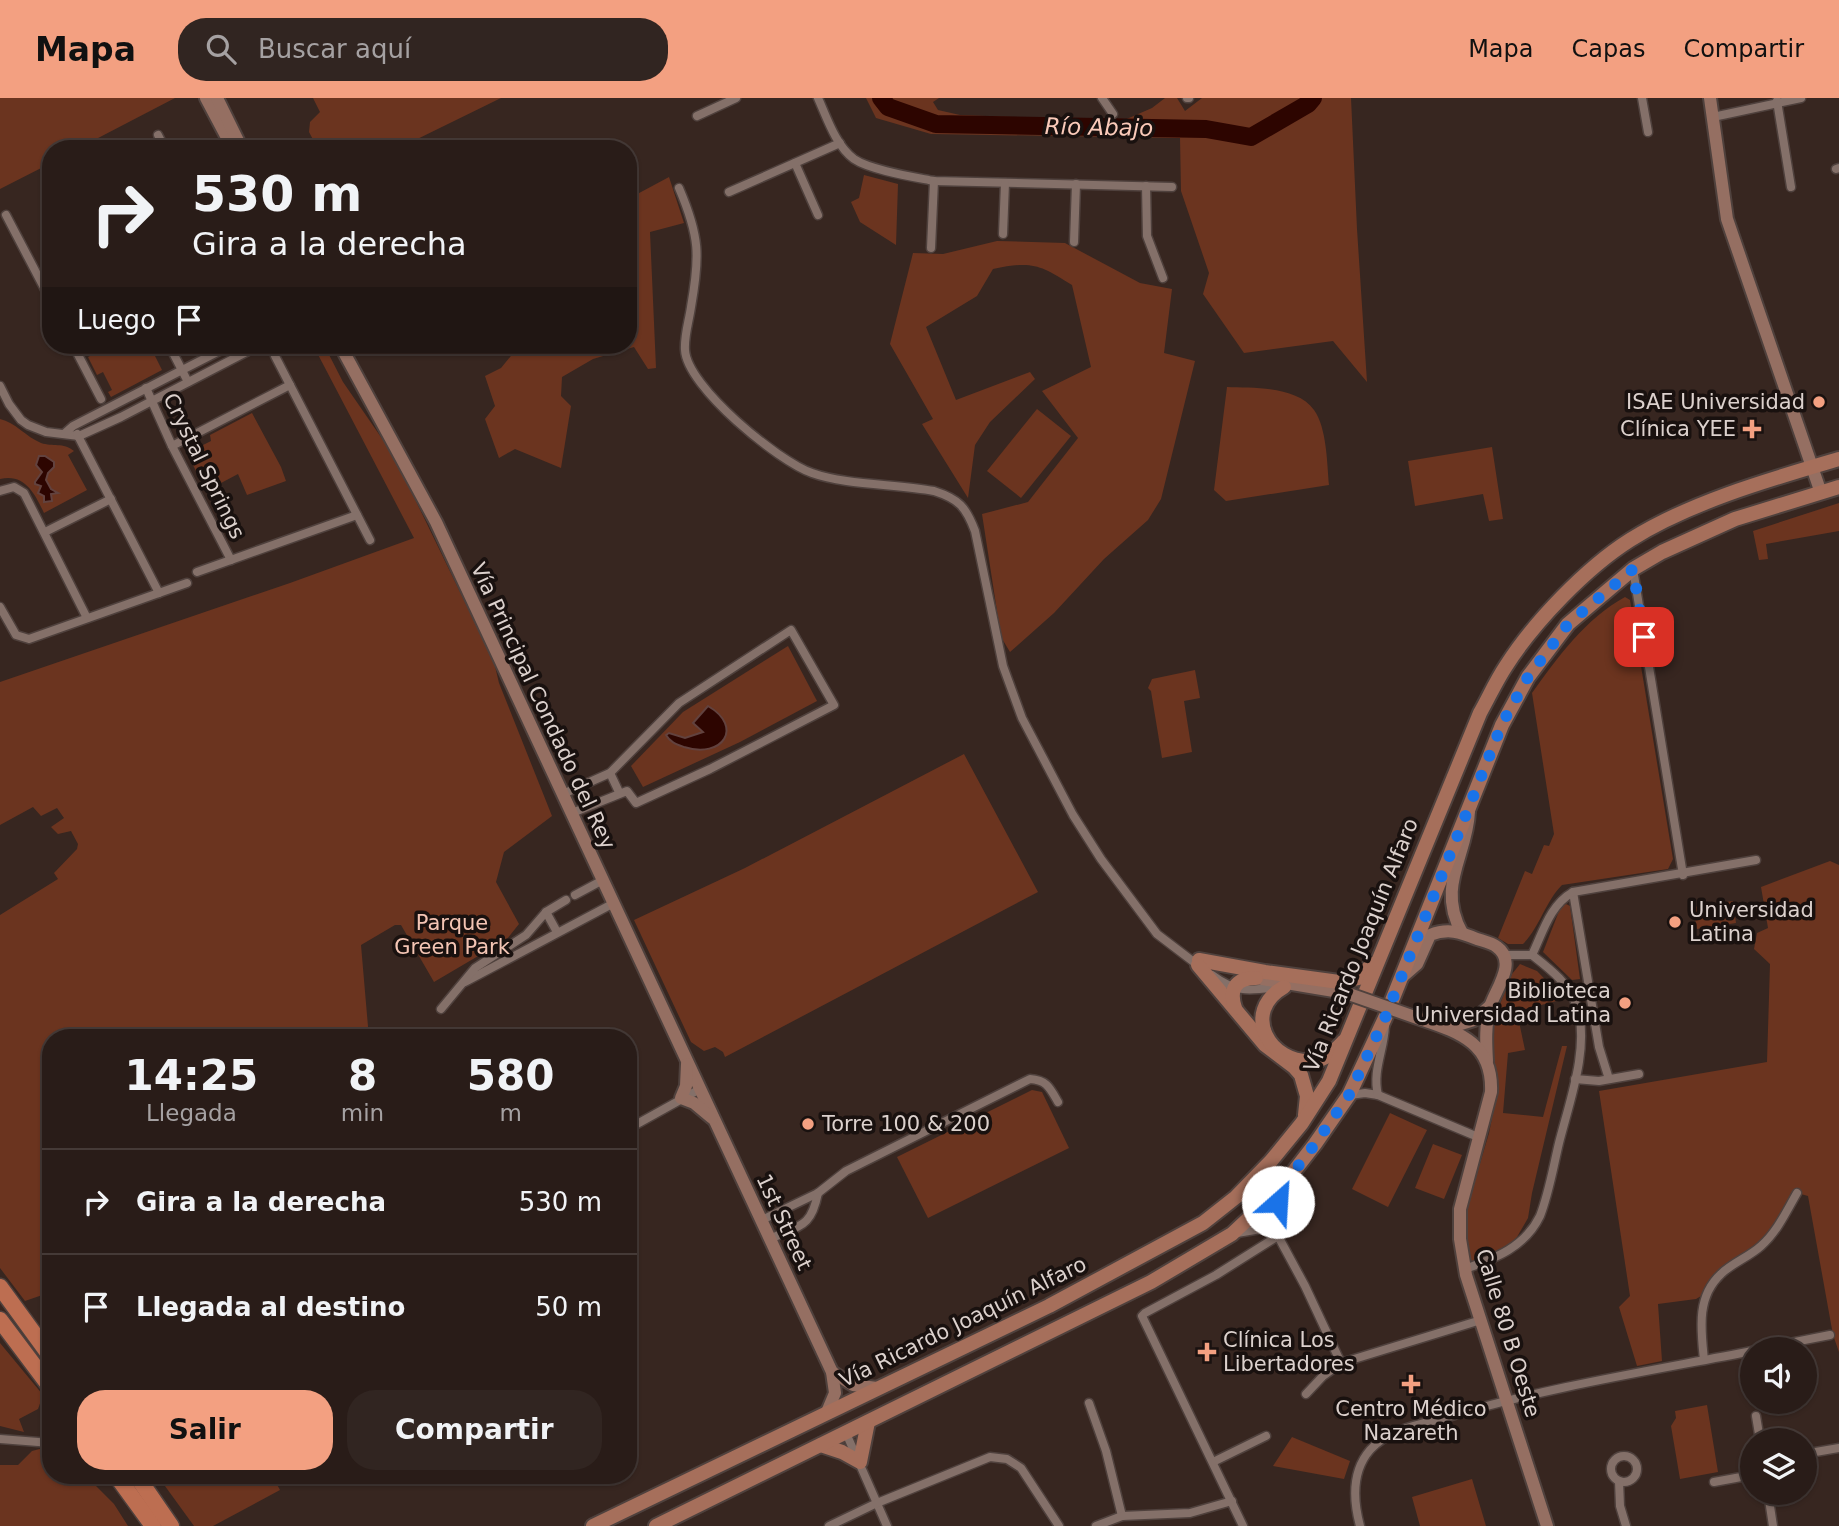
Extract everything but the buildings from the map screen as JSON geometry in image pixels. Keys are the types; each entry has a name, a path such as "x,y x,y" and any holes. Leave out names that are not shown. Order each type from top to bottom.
{"highway":[{"path":"0,1287 42,1345"},
{"path":"0,1320 42,1376"},
{"path":"123,1484 153,1526"},
{"path":"141,1484 171,1526"}],"main road":[{"name":"Vía Ricardo Joaquín Alfaro","path":"593,1526 1049,1306 1203,1223 1236,1197 1271,1161 1302,1123 1329,1081 1480,713 1506,665 1548,611 1628,542 1660,523 1691,509 1839,459"},
{"path":"656,1526 1151,1282 1232,1234 1281,1188 1349,1095 1385,1018 1502,724 1528,677 1568,624 1633,569 1661,552 1735,519 1839,487"},
{"path":"1199,962 1346,982 1366,973 1386,938"},
{"path":"1199,962 1265,1045 1301,1075 1307,1096 1302,1123"},
{"path":"1235,1008 1232,997 1234,988 1242,979 1256,978"},
{"path":"1284,987 1269,998 1262,1013 1264,1031 1274,1045 1292,1057 1312,1061 1331,1054 1345,1040"},
{"path":"821,1445 860,1462 868,1422"}],"street":[{"path":"206,98 228,140"},
{"path":"217,98 238,140"},
{"path":"697,116 736,98"},
{"path":"818,98 840,143 855,159 934,181 1172,187"},
{"path":"1102,98 1113,114"},
{"path":"1642,98 1648,132"},
{"path":"1710,98 1727,219 1821,493"},
{"path":"1713,117 1777,101 1801,98"},
{"path":"1777,101 1791,187"},
{"path":"158,135 160,140"},
{"path":"729,192 840,143"},
{"path":"795,163 818,215"},
{"path":"931,248 934,181"},
{"path":"1003,234 1005,183"},
{"path":"1074,242 1076,184"},
{"path":"1146,186 1147,236 1163,278"},
{"path":"679,188 696,231 698,255 685,352 695,377 741,424 796,466 830,477 933,491 949,496 964,509 975,531 1003,666 1022,718 1073,815 1101,859 1157,934 1176,950 1199,962 1234,988 1252,990 1303,986"},
{"path":"6,215 42,284"},
{"path":"79,354 101,398"},
{"path":"174,354 188,382"},
{"path":"65,433 73,426 213,354"},
{"path":"0,386 21,420 37,430 79,436 92,432 242,354"},
{"name":"Vía Principal Condado del Rey","path":"345,354 436,522 700,1088"},
{"path":"275,356 370,540"},
{"path":"172,446 290,385"},
{"name":"Crystal Springs","path":"146,388 172,446 231,560"},
{"path":"0,409 9,404"},
{"path":"73,426 159,593"},
{"path":"0,491 14,487 24,493 88,618"},
{"path":"45,532 111,499"},
{"path":"197,572 357,514"},
{"path":"1633,569 1683,875"},
{"path":"0,607 11,629 22,639 36,638 187,583"},
{"path":"563,794 610,773 679,703 791,630 834,705 710,769 636,803 627,791 619,792 572,813"},
{"path":"610,773 619,792"},
{"path":"1462,933 1456,922 1453,906 1452,879 1469,827 1470,804"},
{"path":"1532,955 1555,907 1562,898 1573,892 1683,875 1756,860"},
{"path":"575,895 603,880"},
{"path":"1573,892 1599,1047 1609,1079"},
{"path":"441,1009 475,968 526,935 546,912 566,900"},
{"path":"465,982 614,902"},
{"path":"546,912 557,932"},
{"path":"1399,980 1417,964 1430,935 1443,930 1462,933 1497,947 1504,955 1532,955 1563,981 1572,993 1581,1022 1581,1043 1575,1079 1545,1204 1534,1228 1519,1244 1496,1258 1465,1269"},
{"name":"Calle 80 B Oeste","path":"1504,955 1506,965 1490,1006 1486,1043 1491,1092 1460,1209 1460,1239 1465,1269 1547,1526"},
{"path":"1199,962 1256,978 1346,993 1447,1028 1471,1041 1487,1062"},
{"path":"1447,1028 1474,1020 1490,1006"},
{"path":"1378,1095 1376,1074 1383,1044 1385,1018"},
{"path":"1581,1022 1595,1021"},
{"path":"681,1098 686,1086 687,1060"},
{"path":"1575,1079 1590,1081 1639,1074"},
{"path":"762,1220 818,1193 846,1171 1030,1079 1048,1083 1058,1102"},
{"path":"637,1124 700,1088"},
{"name":"1st Street","path":"700,1088 832,1372 835,1393 827,1412"},
{"path":"1349,1095 1378,1095 1478,1137"},
{"path":"681,1098 694,1103 715,1121"},
{"path":"1281,1188 1277,1215 1278,1236 1341,1363"},
{"path":"770,1239 810,1220 818,1193"},
{"path":"1704,1360 1701,1323 1706,1293 1721,1274 1761,1246 1779,1226 1797,1193"},
{"path":"1232,1234 1257,1229 1278,1236"},
{"path":"1243,1526 1142,1316 1278,1236"},
{"path":"1306,1394 1323,1376 1341,1363 1481,1320"},
{"path":"1817,1338 1830,1335"},
{"path":"1360,1526 1355,1501 1355,1479 1359,1466 1383,1438 1508,1399 1740,1353"},
{"path":"832,1372 853,1385 877,1388"},
{"path":"1089,1402 1106,1451 1122,1516"},
{"path":"1756,1416 1758,1428"},
{"path":"846,1433 887,1526"},
{"path":"1213,1462 1266,1436"},
{"path":"0,1439 42,1442"},
{"path":"1817,1452 1839,1448"},
{"path":"829,1526 877,1503 990,1458 1007,1459 1021,1468 1059,1526"},
{"path":"1714,1482 1740,1477"},
{"path":"1619,1481 1620,1506 1626,1526"},
{"path":"1096,1526 1122,1516 1190,1513 1232,1501"},
{"path":"1770,1505 1773,1526"}],"green space":[{"path":"0,98 175,98 94,140 42,140 42,168 0,189"},
{"path":"313,98 501,98 415,140 313,140 309,132 310,122 320,112"},
{"path":"866,98 939,98 933,102 938,110 960,115 1122,121 1152,108 1165,98 1177,98 1185,111 1202,98 1351,98 1367,382 1333,341 1244,353 1203,294 1209,273 1181,191 1180,138 931,134 876,118"},
{"path":"864,175 898,184 896,245 860,222 851,202 859,198"},
{"path":"669,177 684,223 650,232 656,368 648,369 637,352 637,194"},
{"path":"997,241 1065,243 1140,283 1172,289 1164,353 1195,361 1161,499 1148,520 1104,559 1054,613 1010,652 1001,637 982,514 1028,502 1078,438 1042,391 1091,367 1072,285 1035,266 1017,265 993,269 977,296 926,327 956,400 1030,372 1035,379 990,422 975,445 968,498 922,424 933,419 890,344 913,253 943,254"},
{"path":"94,354 154,354 162,370 111,397 108,392 112,390 103,372 97,375 88,357"},
{"name":"Parque Green Park","path":"318,354 329,354 343,382 394,456 494,662 499,683 552,816 504,852 496,882 519,924 507,939 434,982 401,925 395,925 361,945 368,1029 42,1029 42,1295 25,1301 0,1268 0,915 58,879 54,873 77,849 78,844 71,831 58,834 51,827 64,818 57,808 41,816 33,807 0,825 0,682 414,538"},
{"path":"513,354 610,354 593,359 562,377 561,396 571,406 561,468 515,449 499,458 485,419 495,406 485,376 501,368"},
{"path":"1227,387 1286,392 1306,402 1314,410 1322,426 1329,485 1226,501 1214,490"},
{"path":"1037,409 1071,436 1021,498 987,471"},
{"path":"252,413 286,481 247,495 238,474 206,491 187,453 211,441 210,435"},
{"path":"0,419 11,423 41,443 74,451 68,455 87,490 44,513 33,492 23,482 9,478 0,479"},
{"path":"1492,447 1503,519 1489,521 1483,494 1415,506 1408,461"},
{"path":"1839,503 1839,531 1766,544 1768,559 1759,560 1753,531"},
{"path":"1625,597 1630,600 1673,859 1668,869 1562,885 1523,944 1508,944 1498,938 1525,871 1532,874 1544,845 1549,846 1554,834 1532,693 1585,627"},
{"path":"788,646 817,701 740,742 643,787 631,766 683,712"},
{"path":"1195,670 1200,698 1184,701 1192,752 1162,758 1151,691 1148,688 1152,679"},
{"path":"964,754 1038,892 725,1057 723,1052 715,1047 704,1051 691,1042 634,920 745,868"},
{"path":"1830,861 1839,865 1839,1352 1833,1335 1808,1196 1797,1193 1761,1246 1721,1274 1706,1293 1696,1299 1658,1304 1662,1361 1637,1366 1619,1307 1630,1296 1599,1091 1767,1062 1770,964 1754,949 1757,933 1768,928 1761,887"},
{"path":"1733,901 1736,923 1697,929 1693,907"},
{"path":"1561,906 1570,906 1580,979 1572,980 1543,952"},
{"path":"1520,964 1537,971 1564,999 1522,1010 1518,1017 1525,1050 1508,1053 1503,1113 1543,1117 1562,1046 1567,1046 1528,1218 1517,1237 1500,1253 1471,1265 1466,1232 1468,1204 1495,1103 1492,1024 1512,974"},
{"path":"1032,1090 1042,1092 1069,1148 928,1218 897,1157"},
{"path":"1390,1113 1427,1130 1388,1207 1352,1189"},
{"path":"1433,1144 1462,1155 1444,1199 1415,1188"},
{"path":"0,1343 42,1394 42,1398 38,1409 19,1419 24,1432 0,1426"},
{"path":"1707,1405 1718,1472 1680,1479 1671,1426 1676,1418 1675,1411"},
{"path":"1292,1437 1350,1461 1344,1479 1273,1466"},
{"path":"42,1448 42,1484 94,1484 114,1504 128,1526 0,1526 0,1465 18,1465 32,1451"},
{"path":"1472,1479 1486,1526 1420,1526 1412,1497"},
{"path":"164,1484 277,1484 280,1490 213,1526 194,1526"}],"shaded area":[{"path":"39,456 45,456 54,462 46,480 51,489 58,493 51,494 52,501 44,502 44,496 38,493 41,486 35,484 42,472 36,465"},
{"path":"708,706 719,714 725,723 727,731 718,745 698,750 678,745 666,735 669,733 685,738 703,732 693,723"}],"waterway":[{"name":"Río Abajo","path":"881,98 888,107 936,124 1206,129 1251,137 1308,104 1313,98"}],"place":[{"name":"ISAE Universidad","path":"1819,402"},
{"name":"Clínica YEE","path":"1752,429"},
{"name":"Universidad Latina","path":"1675,922"},
{"name":"Biblioteca Universidad Latina","path":"1625,1003"},
{"name":"Torre 100 & 200","path":"808,1124"},
{"name":"Clínica Los Libertadores","path":"1207,1352"},
{"name":"Centro Médico Nazareth","path":"1411,1384"}],"route":[{"path":"1278,1202 1281,1188 1349,1095 1385,1018 1502,724 1528,677 1568,624 1633,569 1644,637"}]}
